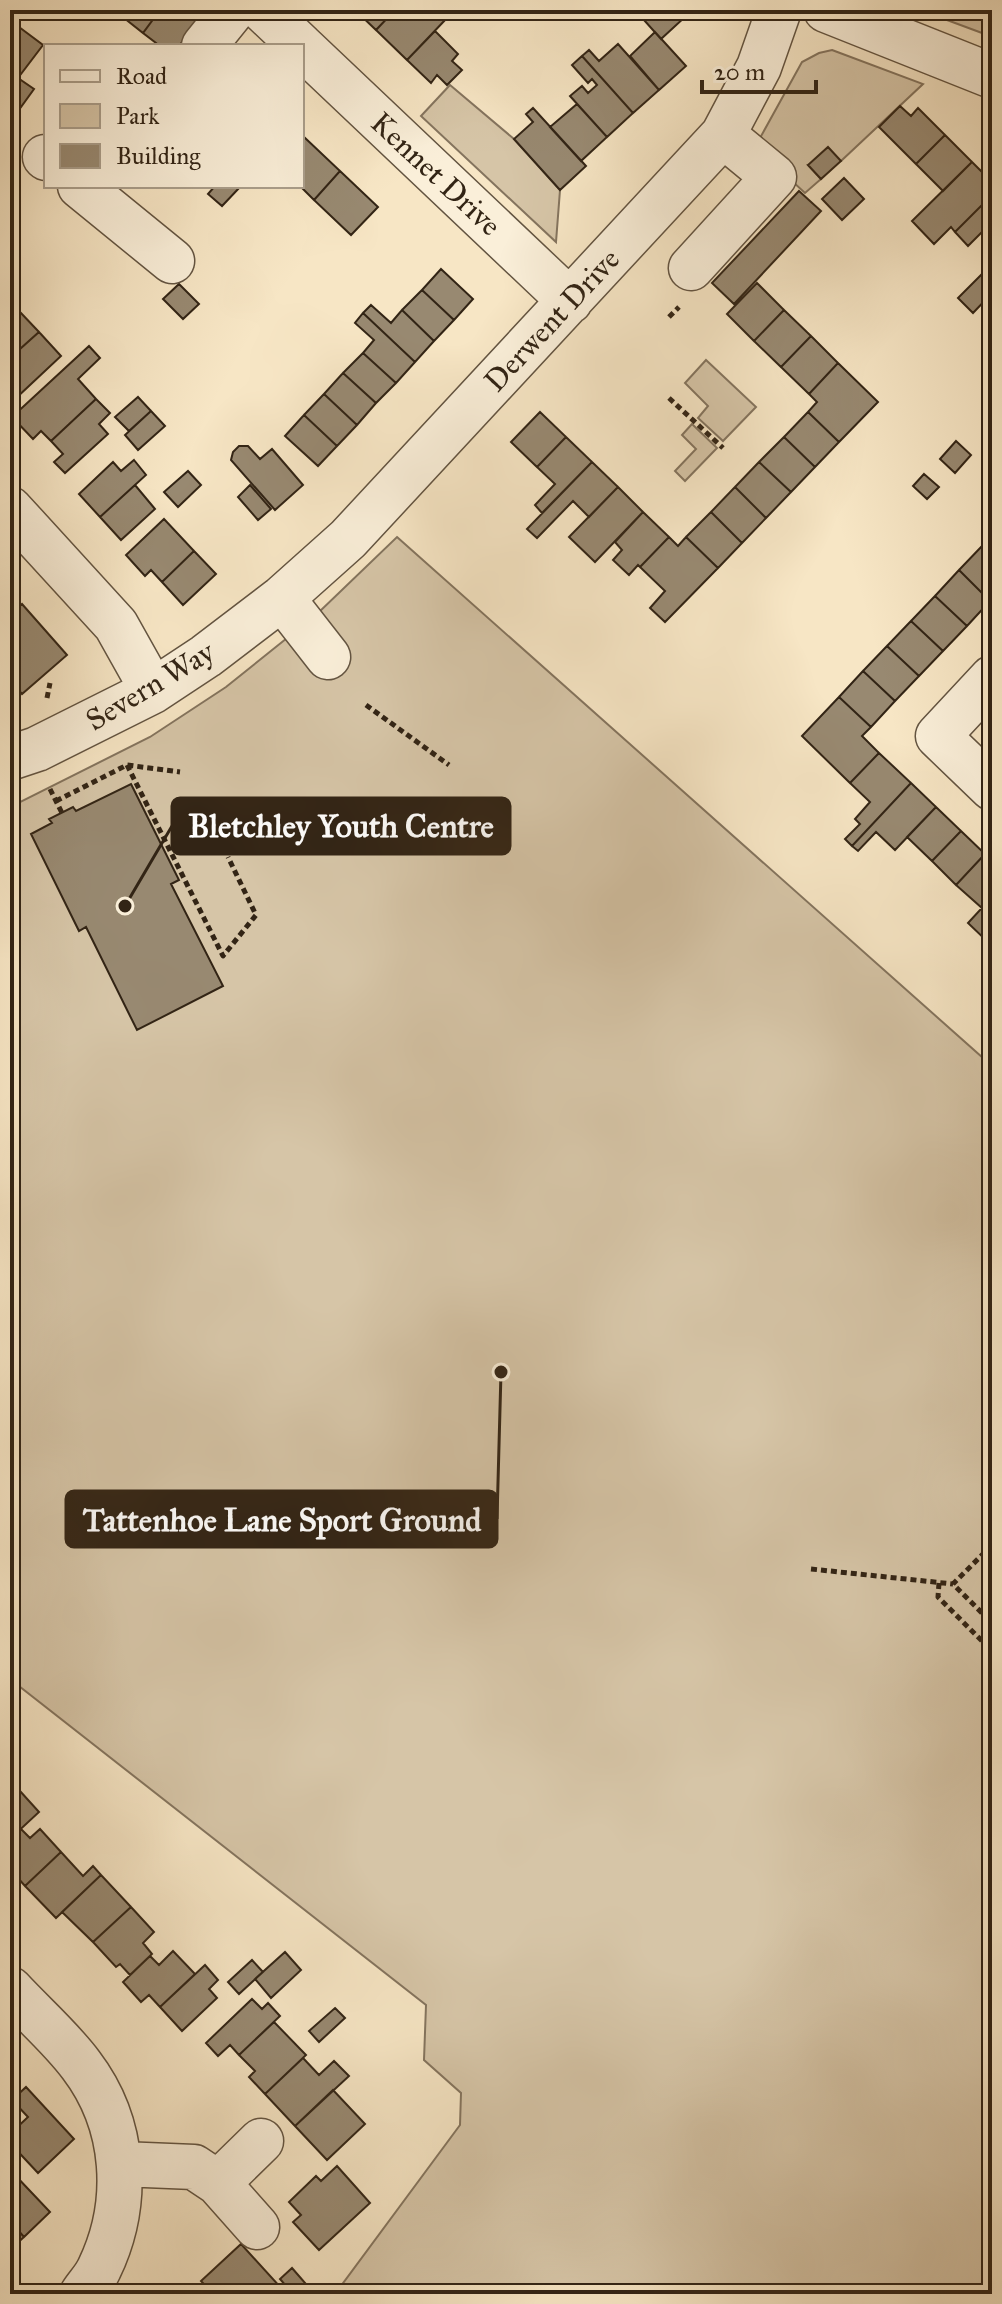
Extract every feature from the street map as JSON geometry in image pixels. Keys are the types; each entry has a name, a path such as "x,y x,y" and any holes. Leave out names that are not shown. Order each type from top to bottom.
{"street":[{"path":"206,44 233,10"},
{"name":"Kennet Drive","path":"263,10 298,44"},
{"name":"Derwent Drive","path":"282,598 348,539 723,135 759,67 779,10"},
{"path":"826,10 992,76"},
{"name":"Kennet Drive","path":"304,50 570,301"},
{"path":"691,268 774,177 723,135"},
{"path":"94,190 172,261"},
{"path":"10,509 116,625 153,691"},
{"path":"282,598 328,657"},
{"name":"Severn Way","path":"10,758 37,749 153,691 206,656 282,598"},
{"path":"992,678 938,736 992,788"},
{"path":"10,1989 82,2066 107,2109 121,2164 117,2217 99,2270 82,2294"},
{"path":"218,2183 261,2141"},
{"path":"121,2164 194,2167 218,2183 257,2227"}],"path":[{"path":"669,398 723,448"},
{"path":"366,705 449,765"},
{"path":"56,801 127,765 180,772"},
{"path":"127,765 223,956 256,915 228,857"},
{"path":"47,783 62,813"},
{"path":"953,1584 992,1545"},
{"path":"811,1569 953,1584 992,1623"},
{"path":"939,1582 938,1597 992,1651"}],"green space":[{"path":"920,10 992,10 992,38 982,33"},
{"path":"832,50 923,84 841,161 808,165 821,179 805,193 755,147 802,62"},
{"path":"450,85 514,139 560,190 556,242 421,116"},
{"path":"706,360 756,407 723,441 698,418 708,406 685,383"},
{"path":"692,424 717,448 685,481 675,471 696,449 682,435"},
{"path":"397,537 992,1066 992,2294 335,2294 460,2125 461,2093 424,2060 426,2005 10,1679 10,807 150,737 226,687 317,614"}],"building":[{"path":"114,10 160,10 143,33"},
{"path":"160,10 184,10 198,21 181,44 155,44 143,33"},
{"path":"355,10 395,10 376,30"},
{"path":"395,10 438,10 447,18 407,60 376,30"},
{"path":"635,10 679,10 685,17 661,39"},
{"path":"11,21 43,45 18,78 34,89 21,107 10,98"},
{"path":"435,31 458,54 452,61 462,70 447,85 437,75 431,83 407,60"},
{"path":"655,32 686,66 659,90 630,56"},
{"path":"618,44 659,90 633,113 582,56 589,50 599,61"},
{"path":"582,56 633,113 607,137 570,96 582,86 588,93 597,85 592,79 588,83 572,65"},
{"path":"577,104 607,137 581,161 550,127"},
{"path":"900,106 911,116 918,108 945,135 916,164 879,127"},
{"path":"533,108 586,166 560,190 514,139 533,122 526,114"},
{"path":"945,135 972,162 943,191 916,164"},
{"path":"304,137 340,171 314,200 302,188"},
{"path":"828,147 841,161 821,179 808,165"},
{"path":"972,162 992,182 992,195 955,232 951,227 934,244 912,221"},
{"path":"340,171 378,207 351,235 314,200"},
{"path":"844,178 864,199 842,220 822,199"},
{"path":"213,188 239,188 222,206 208,194"},
{"path":"799,191 821,211 734,304 712,283"},
{"path":"992,195 992,240 983,231 968,246 955,232"},
{"path":"992,264 992,293 973,313 958,298"},
{"path":"441,269 473,299 454,320 422,290"},
{"path":"757,283 784,310 754,341 727,314"},
{"path":"179,284 199,304 183,319 163,299"},
{"path":"422,290 454,320 434,341 402,310"},
{"path":"371,305 391,323 402,310 434,341 415,362 363,313"},
{"path":"784,310 811,336 781,367 754,341"},
{"path":"20,312 39,332 10,358 10,322"},
{"path":"363,313 415,362 396,383 363,353 374,340 355,323"},
{"path":"39,332 61,356 15,399 10,394 10,358"},
{"path":"811,336 838,363 809,394 781,367"},
{"path":"89,346 100,358 78,379 96,399 51,441 41,431 33,439 12,417"},
{"path":"363,353 396,383 376,403 343,373"},
{"path":"838,363 878,402 839,442 808,412 817,402 809,394"},
{"path":"343,373 376,403 357,425 324,394"},
{"path":"324,394 357,425 337,446 304,415"},
{"path":"138,397 151,411 129,431 115,417"},
{"path":"96,399 110,413 99,424 108,434 65,473 54,462 63,454 51,441"},
{"path":"151,411 165,426 138,450 125,435"},
{"path":"540,412 566,437 537,467 511,442"},
{"path":"808,412 839,442 815,467 784,437"},
{"path":"304,415 337,446 318,466 285,436"},
{"path":"566,437 592,462 542,513 535,505 555,484 537,467"},
{"path":"784,437 815,467 791,492 759,462"},
{"path":"956,441 971,455 955,473 940,459"},
{"path":"239,446 248,446 260,459 272,449 303,485 275,510 231,460"},
{"path":"134,460 146,475 100,517 79,494 113,462 121,471"},
{"path":"592,462 618,487 589,517 573,501 537,538 527,529"},
{"path":"759,462 791,492 766,518 735,487"},
{"path":"188,471 201,485 178,507 164,492"},
{"path":"924,474 939,487 927,499 913,486"},
{"path":"135,485 155,509 121,540 100,517"},
{"path":"250,485 271,509 258,520 238,497"},
{"path":"618,487 643,512 595,562 569,537"},
{"path":"735,487 766,518 742,543 711,512"},
{"path":"643,512 669,537 629,575 613,560 622,550 615,542"},
{"path":"711,512 742,543 718,568 686,537"},
{"path":"164,519 194,551 162,582 151,570 145,576 126,555"},
{"path":"669,537 678,546 686,537 718,568 665,622 650,608 665,591 640,567"},
{"path":"983,545 992,554 990,601 959,570"},
{"path":"194,551 216,574 183,605 162,582"},
{"path":"959,570 990,601 967,626 935,596"},
{"path":"935,596 967,626 943,651 911,621"},
{"path":"22,604 67,655 22,694 10,680 10,615"},
{"path":"911,621 943,651 919,676 887,646"},
{"path":"887,646 919,676 895,701 863,671"},
{"path":"863,671 895,701 871,727 839,697"},
{"path":"839,697 871,727 862,736 879,753 850,783 802,736"},
{"path":"879,753 911,783 852,846 845,839 860,824 855,819 870,802 850,783"},
{"path":"911,783 936,807 895,850 876,832 858,851 852,846"},
{"path":"131,784 179,880 171,884 223,986 137,1030 86,927 79,931 31,834 52,823 49,819 73,807 76,811"},
{"path":"936,807 961,831 932,861 907,837"},
{"path":"961,831 985,854 956,885 932,861"},
{"path":"985,854 992,860 992,897 982,908 956,885"},
{"path":"992,897 992,946 968,923"},
{"path":"10,1780 39,1812 10,1839"},
{"path":"21,1829 30,1838 40,1829 61,1852 25,1886 10,1869 10,1839"},
{"path":"61,1852 83,1876 93,1866 101,1875 56,1918 25,1886"},
{"path":"101,1875 131,1907 93,1942 62,1912"},
{"path":"131,1907 154,1932 143,1943 152,1954 130,1975 120,1964 116,1967 93,1942"},
{"path":"173,1951 195,1974 160,2007 149,1995 141,2002 123,1982 150,1956 159,1965"},
{"path":"285,1952 301,1970 271,1998 255,1979"},
{"path":"252,1960 263,1972 239,1994 228,1982"},
{"path":"205,1965 218,1980 209,1989 217,1998 182,2031 160,2007"},
{"path":"252,1999 262,2009 268,2003 280,2016 239,2055 230,2045 218,2056 206,2043"},
{"path":"335,2008 345,2018 319,2042 309,2031"},
{"path":"274,2022 306,2055 265,2094 249,2077 255,2071 239,2055"},
{"path":"303,2058 319,2075 334,2061 349,2076 295,2126 265,2094"},
{"path":"26,2087 74,2139 38,2173 10,2143 10,2134 28,2117 12,2100"},
{"path":"333,2090 365,2124 327,2160 295,2126"},
{"path":"10,2160 19,2170 14,2174 50,2212 24,2237 10,2221"},
{"path":"337,2166 370,2203 319,2250 293,2222 301,2215 289,2202 316,2176 321,2181"},
{"path":"10,2221 24,2237 10,2250"},
{"path":"241,2244 282,2289 276,2294 213,2294 201,2281"},
{"path":"292,2268 312,2291 309,2294 293,2294 280,2279"}],"place":[{"name":"Bletchley Youth Centre","path":"125,906"},
{"name":"Tattenhoe Lane Sport Ground","path":"501,1372"}]}
